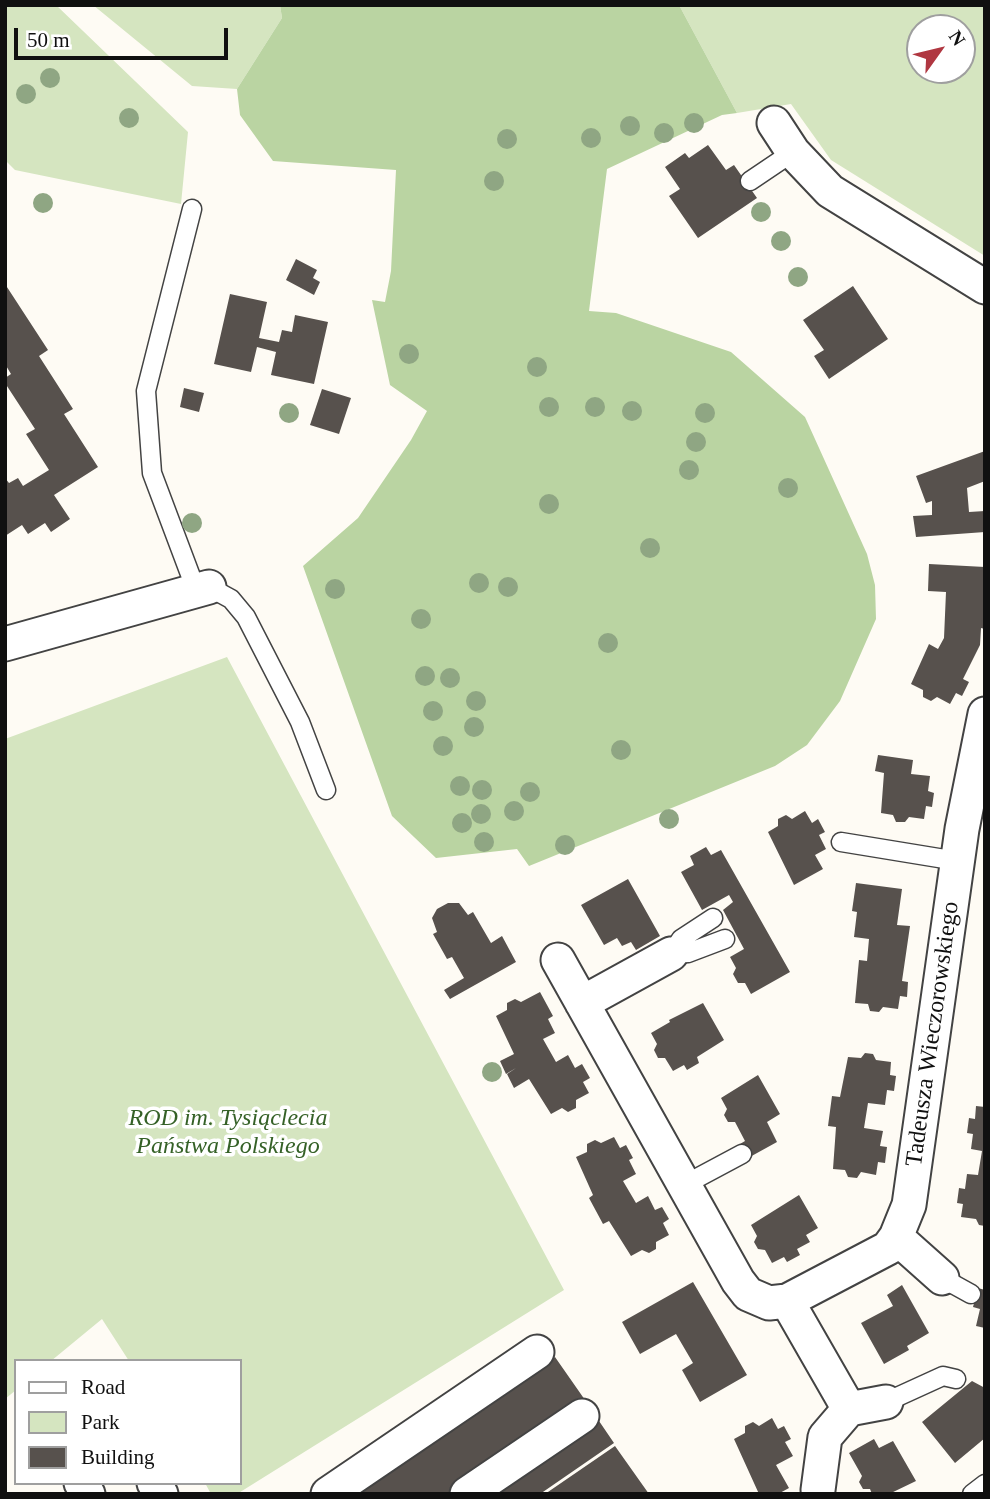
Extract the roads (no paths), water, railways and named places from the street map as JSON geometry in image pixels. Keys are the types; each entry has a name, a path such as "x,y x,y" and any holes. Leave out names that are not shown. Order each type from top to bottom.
{"street":[{"path":"774,123 793,152 830,191 985,287"},
{"path":"5,644 203,589"},
{"name":"Tadeusza Wieczorowskiego","path":"896,1237 909,1205 968,842 985,714"},
{"path":"582,1003 671,954"},
{"path":"558,960 737,1281 748,1294 769,1303 787,1301 888,1248 896,1237 957,1286"},
{"path":"787,1301 849,1409"},
{"path":"328,1494 537,1352"},
{"path":"818,1492 825,1437 849,1409 886,1402"},
{"path":"467,1494 582,1416"}],"lane":[{"path":"750,181 793,152"},
{"path":"192,209 146,391 146,423 152,473 160,500 203,589 231,599 246,617 300,722 326,790"},
{"path":"841,842 968,842"},
{"path":"671,954 681,939 713,918"},
{"path":"671,954 688,953 725,939"},
{"path":"684,1185 742,1154"},
{"path":"886,1402 943,1376 956,1379"},
{"path":"972,1494 985,1484"}],"park label":[{"name":"ROD im. Tysiąclecia Państwa Polskiego","path":"228,1133"}]}
